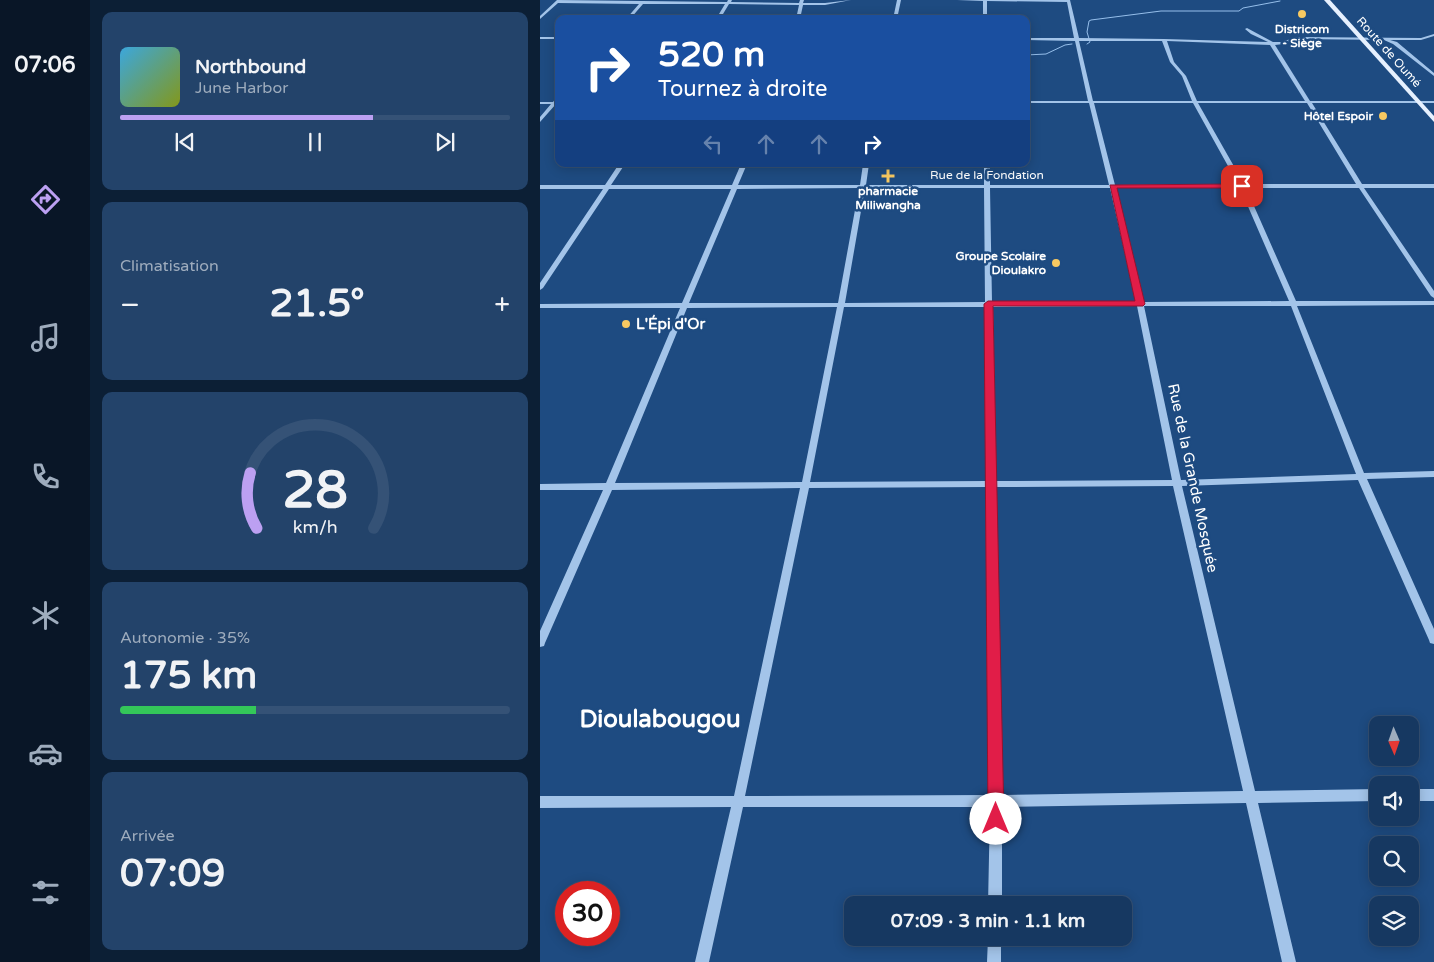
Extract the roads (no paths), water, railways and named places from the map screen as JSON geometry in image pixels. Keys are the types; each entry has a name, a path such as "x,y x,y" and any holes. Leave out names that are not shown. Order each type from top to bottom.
{"main road":[{"name":"Route de Oumé","path":"1327,0 1434,120"}],"street":[{"path":"540,18 558,1 730,1 825,4 849,0"},
{"path":"896,15 899,0"},
{"path":"959,0 1068,0"},
{"name":"Rue de la Grande Mosquée","path":"1068,0 1091,102 1113,186 1140,304 1177,483 1289,962"},
{"path":"632,15 644,1"},
{"path":"721,15 730,1"},
{"path":"985,1 986,15"},
{"path":"799,15 801,2"},
{"path":"1248,30 1267,39 1272,44 1361,187 1434,296"},
{"path":"1030,39 1164,40 1272,44 1286,43 1297,38 1422,39 1434,35"},
{"path":"540,38 555,38"},
{"path":"1385,39 1395,43 1434,75"},
{"path":"1164,40 1172,62 1184,76 1195,102 1242,186 1293,303 1361,476 1434,640"},
{"path":"540,103 555,101"},
{"path":"1030,102 1434,102"},
{"path":"540,120 555,103"},
{"path":"540,288 620,167"},
{"path":"540,643 610,487 743,167"},
{"path":"702,962 739,802 805,485 841,305 866,167"},
{"path":"987,167 996,801 995,896"},
{"name":"Rue de la Fondation","path":"540,187 1434,186"},
{"path":"540,306 1434,303"},
{"path":"540,487 1177,483 1434,474"},
{"path":"540,802 996,801 1369,795"},
{"path":"1419,795 1434,795"},
{"path":"994,962 995,946"}],"waterway":[{"path":"1087,44 1090,42 1087,32 1089,21 1091,20 1161,11 1239,11 1243,8 1280,1"},
{"path":"1030,55 1046,54 1065,45 1072,44"}],"place":[{"name":"Districom - Siège","path":"1302,14"},
{"name":"Hôtel Espoir","path":"1383,116"},
{"name":"pharmacie Miliwangha","path":"888,176"},
{"name":"Groupe Scolaire Dioulakro","path":"1056,263"},
{"name":"L'Épi d'Or","path":"626,324"}],"district":[{"name":"Dioulabougou","path":"660,719"}]}
